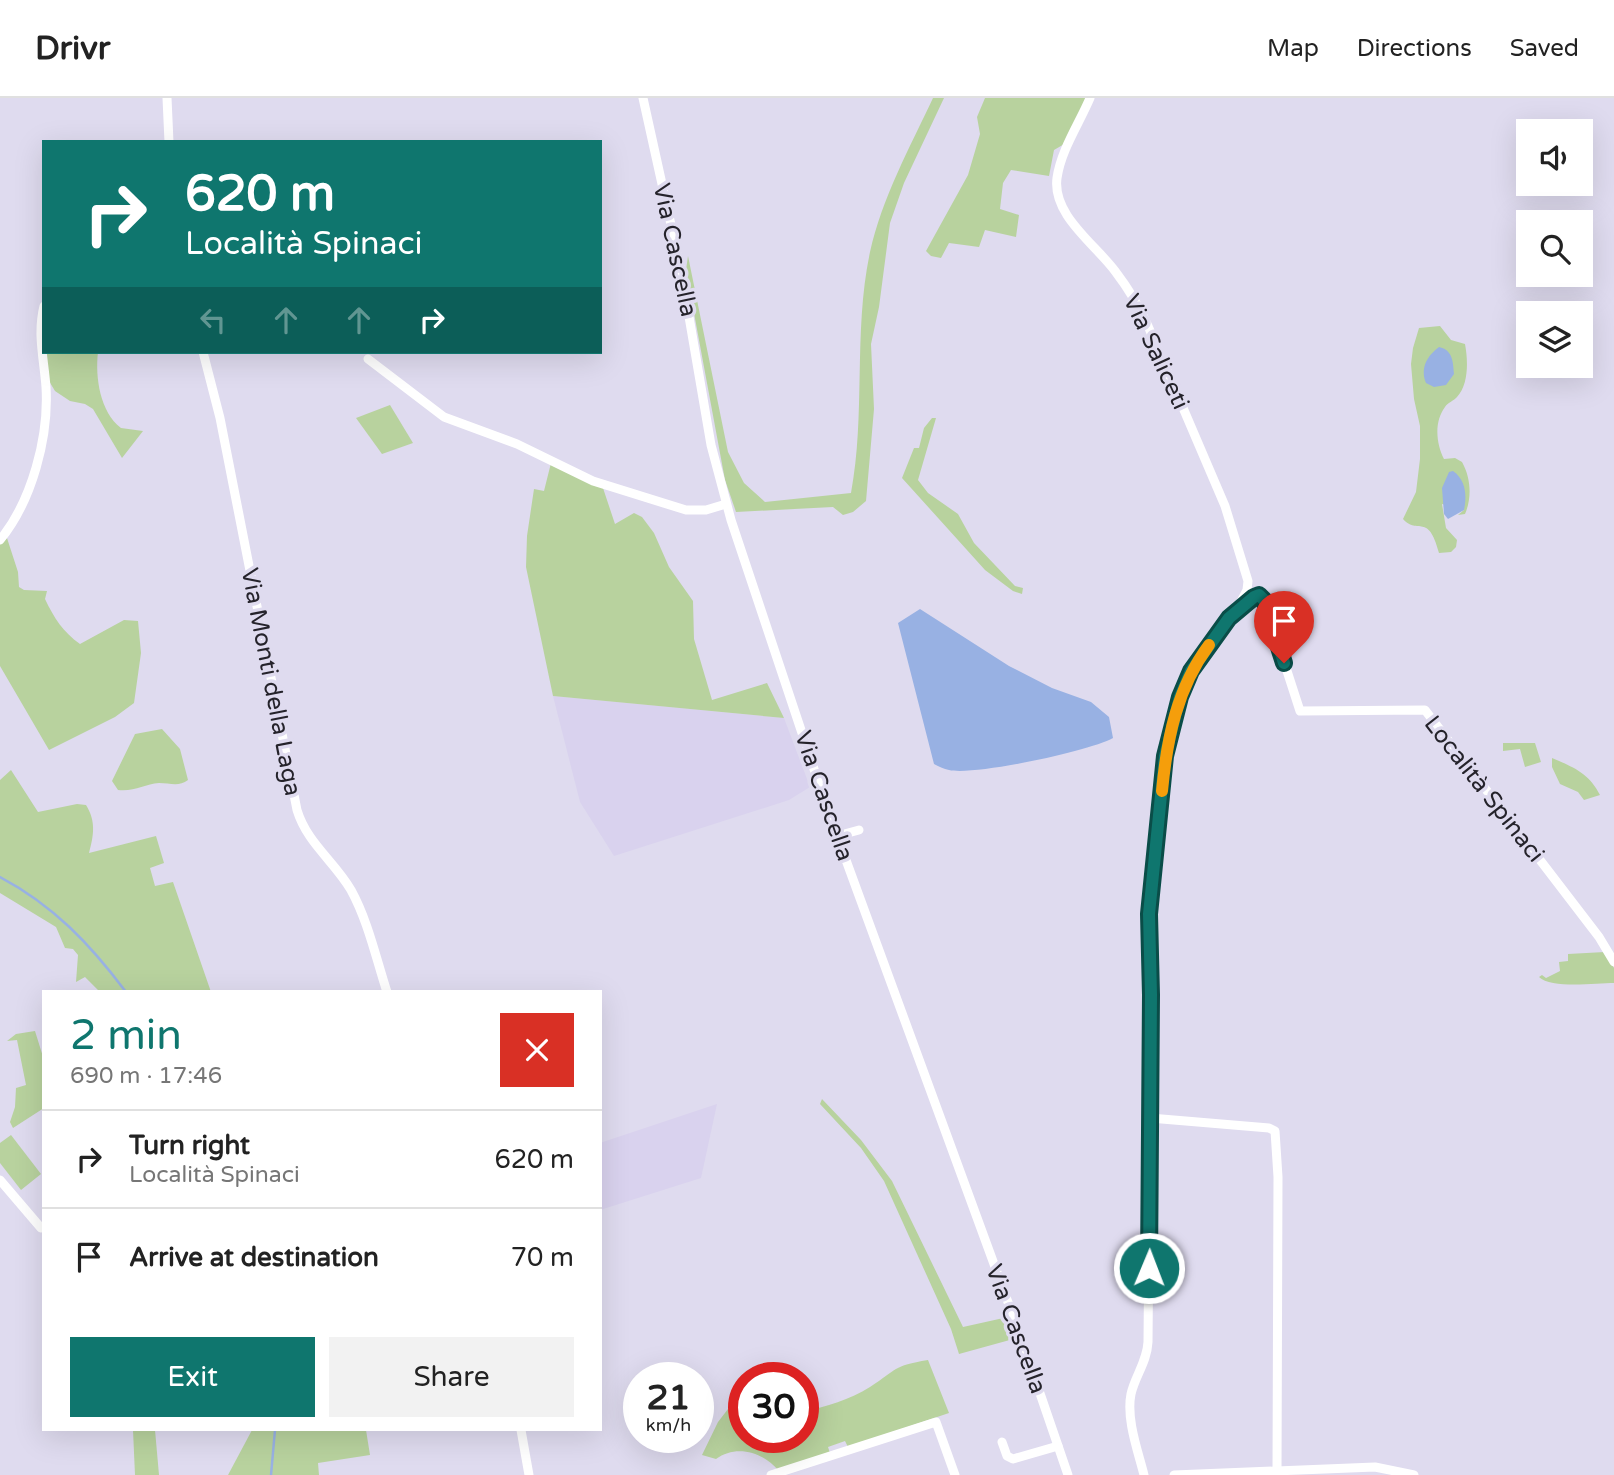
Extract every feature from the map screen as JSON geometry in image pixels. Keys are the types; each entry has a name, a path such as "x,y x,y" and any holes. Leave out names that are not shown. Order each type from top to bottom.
{"street":[{"path":"167,98 167,139"},
{"name":"Via Cascella","path":"643,98 681,270 711,445 726,504 837,836 1068,1475"},
{"name":"Via Saliceti","path":"1090,98 1060,165 1058,198 1063,210 1114,269 1134,297 1225,506 1248,581 1240,605 1229,618"},
{"path":"0,540 11,525 27,490 43,427 46,389 40,344 42,325"},
{"name":"Via Monti della Laga","path":"204,354 220,418 297,810 306,833 337,870 356,901 386,990"},
{"path":"368,359 439,415 517,444 593,481 686,510 706,510 726,504"},
{"name":"Località Spinaci","path":"1229,618 1254,597 1259,595 1264,600 1300,711 1425,710 1599,937 1614,962"},
{"path":"1144,1475 1136,1445 1130,1401 1148,1346 1149,914 1165,756 1180,697 1191,671 1229,618"},
{"path":"837,836 859,830"},
{"path":"1150,1118 1269,1128 1275,1131 1279,1177 1277,1472"},
{"path":"0,1180 41,1228"},
{"path":"771,1475 936,1422 955,1475"},
{"path":"521,1431 529,1475"},
{"path":"1002,1442 1007,1456 1013,1459 1058,1446"},
{"path":"1174,1475 1375,1467 1414,1475"}],"shaded area":[{"path":"553,696 784,718 810,787 789,800 614,856 580,802"},
{"path":"717,1104 701,1178 602,1209 602,1142"}],"green space":[{"path":"933,98 944,98 904,183 890,223 879,307 871,344 874,409 866,501 853,512 843,515 833,507 736,512 725,480 686,270 688,256 728,452 744,483 765,502 851,493 858,433 862,312 870,252 889,192"},
{"path":"985,98 1087,98 1066,143 1054,150 1049,176 1011,170 1003,183 1000,209 1019,215 1016,237 985,230 979,247 949,243 941,258 931,256 926,251 968,175 980,134 977,117"},
{"path":"1440,326 1451,340 1465,344 1467,364 1466,379 1461,392 1441,413 1438,426 1439,446 1444,459 1455,458 1462,462 1469,481 1470,495 1465,514 1458,515 1464,510 1442,504 1446,528 1457,540 1456,547 1451,552 1439,553 1427,528 1413,526 1403,519 1416,492 1420,459 1420,426 1411,364 1413,348 1419,328"},
{"path":"44,354 98,354 98,383 108,413 121,428 143,431 122,458 93,409 70,401 55,391 49,381"},
{"path":"390,405 413,443 382,454 356,418"},
{"path":"932,418 936,418 918,480 928,493 958,514 974,543 1015,586 1023,588 1022,594 1013,591 985,570 902,478 914,448 919,448 924,428"},
{"path":"551,463 602,485 615,524 634,513 642,517 654,533 669,567 693,601 694,639 712,700 767,683 784,718 553,696 526,567 527,536 534,489 544,491"},
{"path":"6,535 18,572 19,587 24,590 47,591 45,599 56,618 80,644 124,620 138,621 141,653 134,703 115,717 49,750 0,666 0,543"},
{"path":"162,729 180,749 188,780 178,784 159,783 118,790 112,781 135,734"},
{"path":"1503,743 1535,743 1541,762 1525,767 1520,749 1503,751"},
{"path":"1552,758 1586,776 1600,795 1584,800 1578,792 1560,784 1552,767"},
{"path":"11,770 38,812 77,804 86,805 93,828 89,853 156,836 164,863 150,868 155,886 173,882 210,990 98,990 85,977 76,982 78,955 73,949 65,948 56,927 0,893 0,780"},
{"path":"1605,952 1614,968 1614,983 1563,984 1545,981 1539,977 1542,975 1546,978 1560,971 1559,962 1568,961 1568,954"},
{"path":"35,1031 42,1054 42,1109 13,1128 10,1122 15,1107 16,1088 26,1085 17,1040 7,1041 16,1034"},
{"path":"822,1099 861,1140 892,1181 963,1327 1008,1317 1017,1338 959,1354 951,1329 884,1181 861,1148 820,1104"},
{"path":"11,1135 41,1174 21,1190 0,1163 0,1143"},
{"path":"928,1360 949,1413 848,1447 845,1441 828,1447 830,1453 778,1470 765,1459 752,1453 819,1453 819,1408 862,1392 901,1366"},
{"path":"728,1409 728,1453 716,1459 702,1455 714,1453 714,1430"},
{"path":"133,1431 155,1431 159,1475 135,1475"},
{"path":"251,1431 366,1431 370,1455 318,1463 319,1475 228,1475"}],"water":[{"path":"1439,347 1450,354 1454,374 1446,385 1434,387 1426,383 1424,367 1431,354"},
{"path":"1453,471 1463,484 1465,505 1464,510 1448,519 1444,514 1442,488 1449,472"},
{"path":"920,609 1009,666 1052,688 1091,702 1109,717 1113,738 1081,749 1006,766 962,771 947,770 934,764 898,623"}],"waterway":[{"path":"0,877 54,913 99,958 124,990"},
{"path":"271,1475 275,1431"}],"slow traffic":[{"path":"1162,791 1165,756 1180,697 1191,671 1209,645"}],"route":[{"path":"1149,1268 1149,914 1165,756 1173,720 1180,697 1197,661 1229,618 1254,597 1259,595 1264,600 1284,663"}]}
